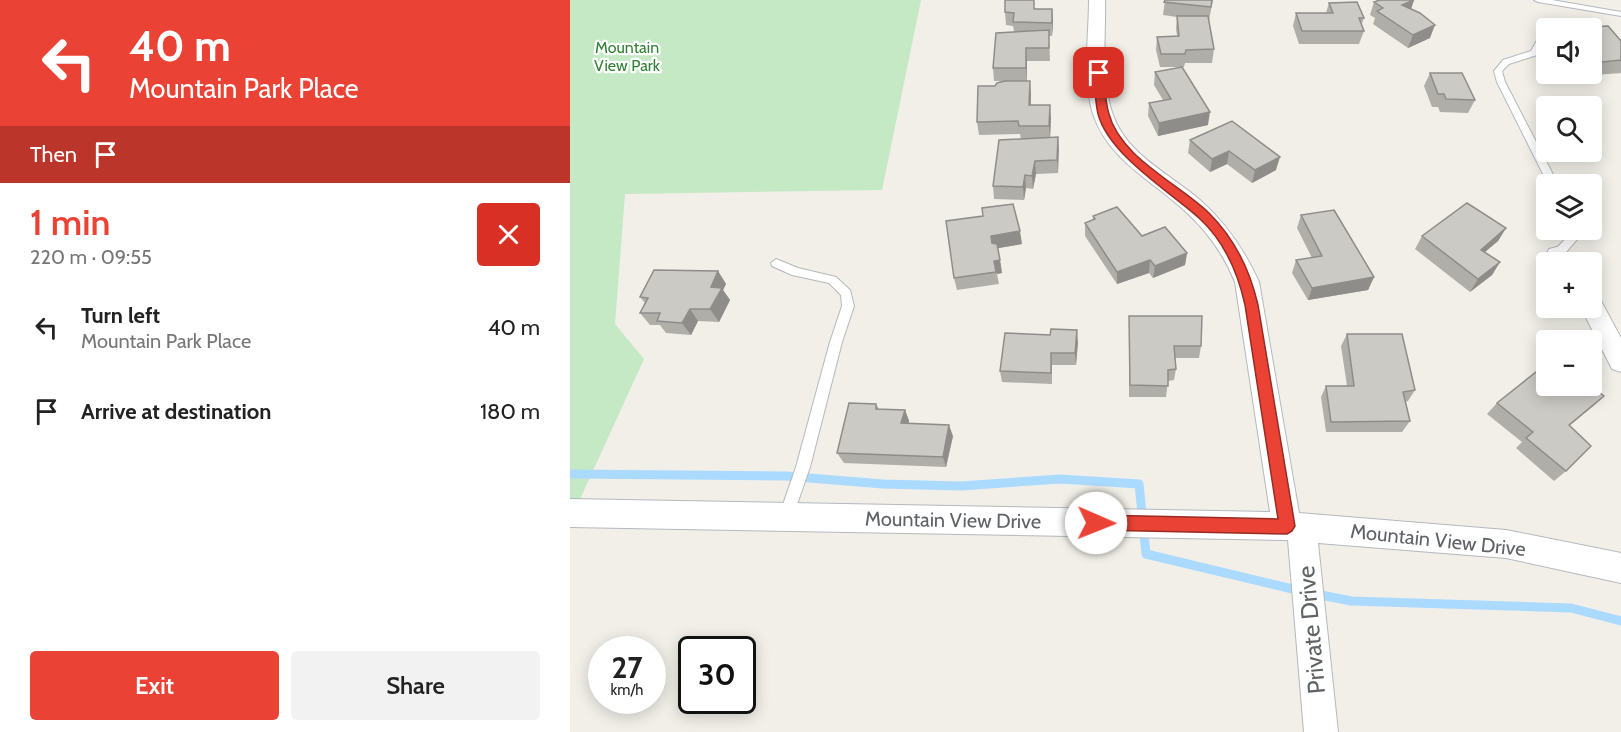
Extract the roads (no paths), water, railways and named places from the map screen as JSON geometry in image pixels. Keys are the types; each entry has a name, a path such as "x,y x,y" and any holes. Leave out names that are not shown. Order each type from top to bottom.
{"street":[{"name":"Private Drive","path":"1097,0 1099,92 1104,116 1117,140 1137,161 1205,217 1237,259 1246,282 1294,527 1321,732"},
{"path":"1598,318 1621,362"},
{"name":"Mountain View Drive","path":"570,513 1294,527 1506,544 1621,568"}],"lane":[{"path":"1538,0 1621,14"},
{"path":"1536,49 1534,53 1506,63 1498,71 1501,82 1548,174"},
{"path":"776,263 796,272 832,280 846,293 849,306 836,342 803,467 786,517"}],"waterway":[{"path":"570,474 785,476 883,484 961,486 1060,479 1139,484 1146,554 1301,591"},
{"path":"1316,594 1351,601 1571,608 1621,621"}],"park label":[{"name":"Mountain View Park","path":"627,56"}]}
